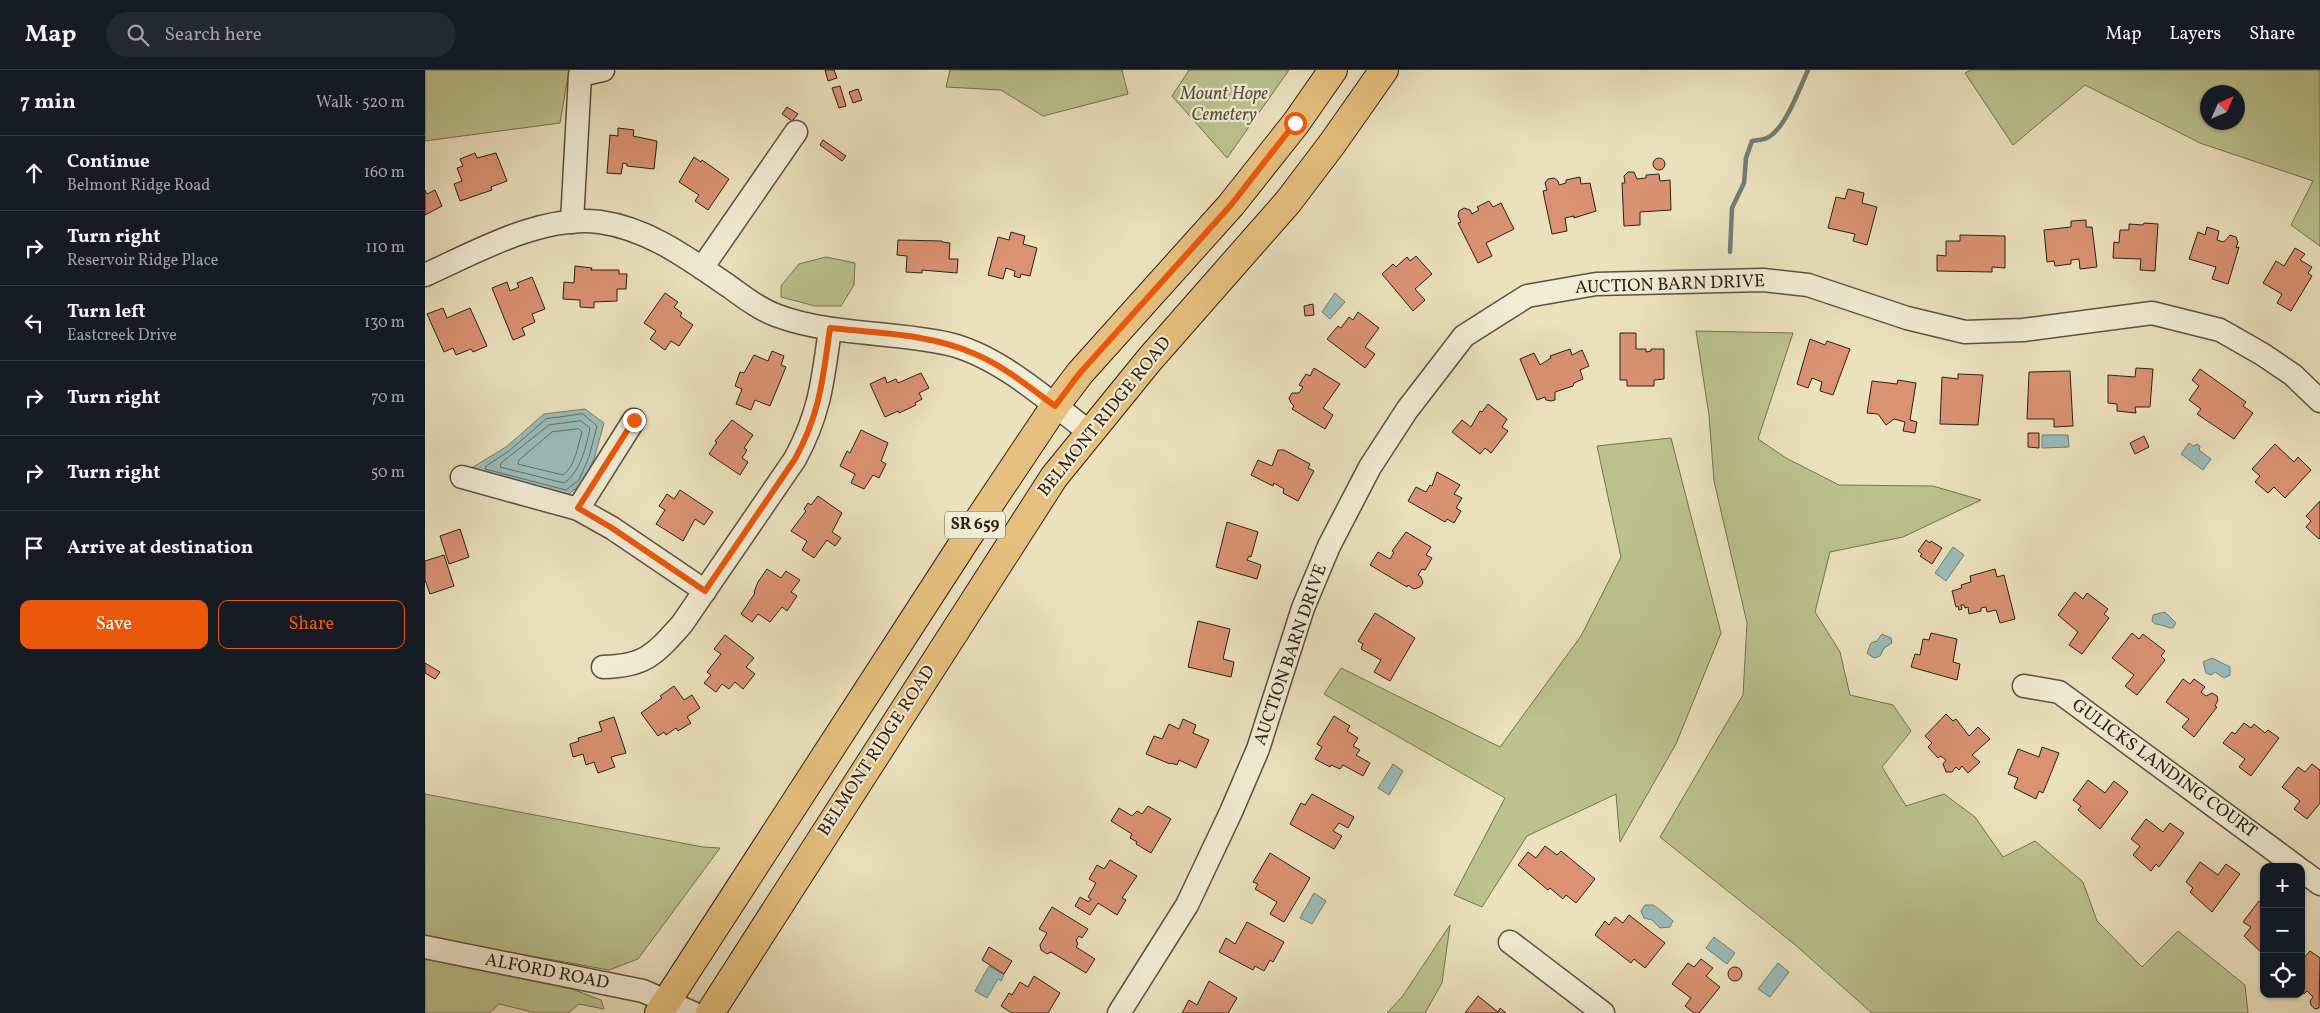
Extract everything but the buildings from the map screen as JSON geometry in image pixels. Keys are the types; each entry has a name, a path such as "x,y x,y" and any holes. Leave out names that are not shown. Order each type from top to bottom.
{"main road":[{"name":"SR 659","path":"663,1007 968,536 1055,406 1079,374 1231,205 1290,130 1333,70"},
{"name":"BELMONT RIDGE ROAD","path":"710,1013 1054,477 1150,359 1288,202 1333,144 1384,70"}],"street":[{"path":"572,222 580,75 603,70"},
{"path":"702,268 795,132"},
{"path":"425,275 527,231 572,222 599,222 626,228 657,240 754,304 777,316 800,323 830,328 951,344 993,363 1089,432"},
{"name":"AUCTION BARN DRIVE","path":"1119,1013 1187,904 1231,812 1258,749 1303,608 1329,546 1369,466 1407,410 1465,336 1527,296 1596,284 1763,280 1808,285 1907,318 1965,332 2023,330 2151,313 2219,330 2262,354 2293,375 2320,401"},
{"path":"603,667 638,663 661,647 682,624 795,459 807,438 818,409 830,328"},
{"path":"578,508 634,420"},
{"path":"462,477 578,508 612,528 705,591"},
{"name":"GULICKS LANDING COURT","path":"2024,686 2059,692 2292,863"},
{"path":"2305,873 2320,884"},
{"path":"1510,942 1603,1013"},
{"name":"ALFORD ROAD","path":"425,947 643,991 663,1007 693,1013"}],"green space":[{"path":"425,70 569,70 560,123 425,141"},
{"path":"950,70 1122,70 1128,94 1043,116 1001,90 946,87"},
{"name":"Mount Hope Cemetery","path":"1189,70 1289,70 1227,158 1172,96"},
{"path":"1971,70 2320,70 2320,246 2291,225 2313,181 2200,143 2085,85 2013,145 1965,73"},
{"path":"826,257 855,263 854,285 841,306 815,306 781,297 781,286 799,264"},
{"path":"1696,331 1793,333 1758,439 1786,458 1839,485 1933,486 1981,500 1903,537 1830,552 1815,612 1840,652 1850,695 1893,705 1911,731 1882,767 1906,806 1944,794 1975,817 2003,857 2035,841 2083,882 2097,921 2142,967 2178,931 2245,985 2248,1013 1872,1013 1793,943 1660,837 1743,695 1747,623 1714,481 1709,415"},
{"path":"1671,438 1721,633 1676,744 1620,842 1616,794 1527,836 1482,907 1454,895 1505,798 1324,694 1341,668 1500,747 1581,636 1621,557 1597,446"},
{"path":"425,794 703,847 720,848 638,959 609,970 425,937"},
{"path":"1450,925 1442,983 1425,1013 1387,1013 1402,997"},
{"path":"425,959 572,989 601,1000 604,1009 579,1004 568,1013 536,1013 499,1004 489,1013 425,1013"}],"water":[{"path":"1335,293 1345,302 1330,319 1322,312"},
{"path":"585,409 604,423 594,459 582,484 566,496 468,470 506,447 544,414"},
{"path":"2042,435 2068,435 2069,447 2042,448"},
{"path":"2189,443 2193,446 2198,444 2199,450 2211,459 2203,470 2181,454"},
{"path":"1953,547 1964,555 1946,581 1935,573"},
{"path":"2165,612 2176,623 2173,628 2155,624 2152,621 2153,615"},
{"path":"1882,634 1891,638 1892,643 1884,648 1880,656 1874,658 1867,653 1871,643 1877,641"},
{"path":"2212,658 2230,667 2230,675 2224,678 2215,672 2211,675 2206,673 2203,662"},
{"path":"1393,764 1403,771 1389,795 1378,788"},
{"path":"1314,893 1326,901 1312,924 1300,918"},
{"path":"1645,905 1653,905 1669,917 1673,921 1670,927 1660,928 1652,920 1644,918 1641,911"},
{"path":"1714,937 1735,953 1727,964 1706,948"},
{"path":"1778,963 1789,972 1770,997 1758,989"},
{"path":"989,966 1004,975 1001,981 998,979 987,998 975,991"}],"waterway":[{"path":"1730,252 1732,208 1744,183 1746,158 1752,141 1767,138 1780,126 1808,70"}],"route":[{"path":"634,420 578,508 612,528 705,591 795,459 807,438 818,409 830,328 951,344 977,354 993,363 1055,406 1079,374 1231,205 1295,123"}]}
